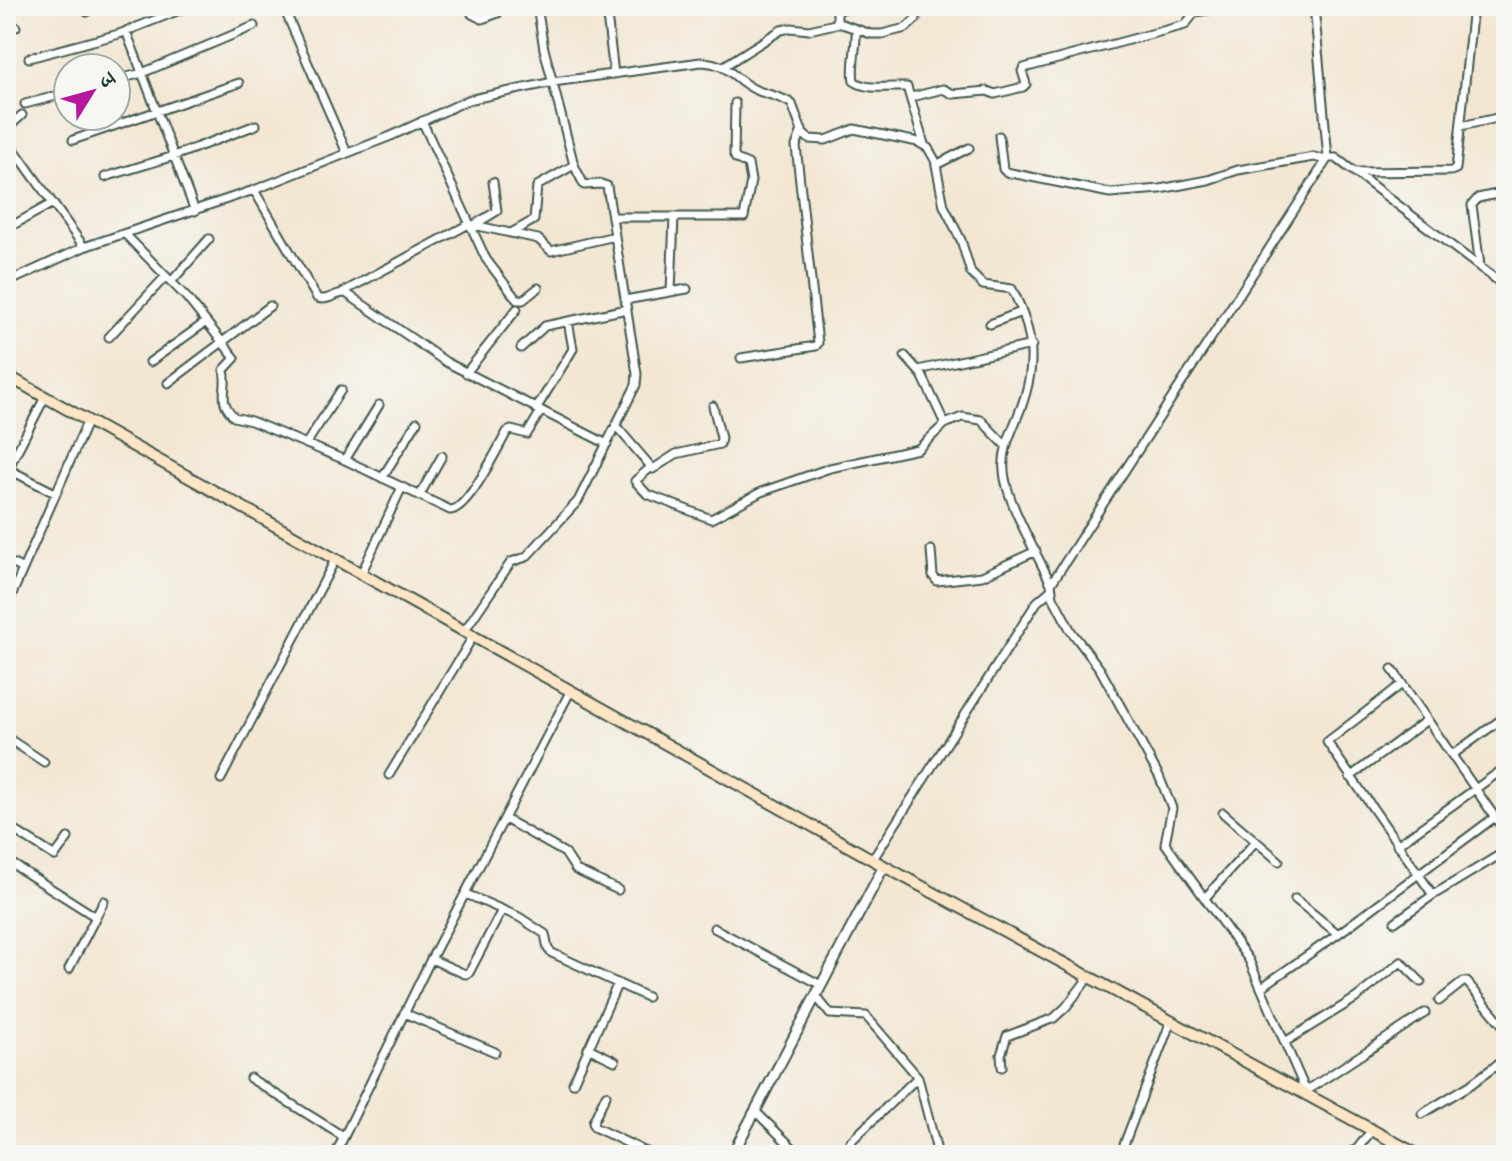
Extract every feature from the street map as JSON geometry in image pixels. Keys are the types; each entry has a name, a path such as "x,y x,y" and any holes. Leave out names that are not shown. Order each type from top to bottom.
{"main road":[{"path":"6,375 884,866 1418,1155"}],"street":[{"path":"29,58 126,31 190,6"},
{"path":"283,6 347,153"},
{"path":"468,6 476,18 482,19 498,13 500,6"},
{"path":"389,775 511,562 526,557 578,501 637,379 607,186 584,185 574,165 544,49 537,7 618,6"},
{"path":"837,23 837,11 850,6"},
{"path":"724,66 781,30 809,30 837,23 882,34 906,28 916,19 913,6"},
{"path":"912,97 943,89 953,94 987,91 995,94 1023,87 1026,84 1024,68 1185,25 1195,12 1235,6"},
{"path":"873,859 1327,159 1314,6"},
{"path":"1356,172 1454,171 1457,166 1473,6"},
{"path":"606,7 614,74"},
{"path":"132,76 254,26"},
{"path":"6,31 16,27"},
{"path":"856,30 857,52 852,64 856,84 907,87 924,144 936,165 944,206 975,279 983,285 1010,287 1021,312 1032,345 1028,392 1006,446 1005,481 1071,631 1100,669 1156,771 1172,808 1165,843 1240,945 1262,987 1307,1093 1425,1013"},
{"path":"126,31 195,211"},
{"path":"6,283 84,247 254,190 481,97 553,82 701,62 724,66 751,87 792,104 809,139 826,140 854,129 924,144"},
{"path":"73,140 239,83"},
{"path":"25,104 52,97"},
{"path":"612,217 743,218 746,215 750,172 748,164 734,155 735,103"},
{"path":"6,129 22,115"},
{"path":"1461,126 1506,116"},
{"path":"422,121 486,259 517,300 523,300 538,288"},
{"path":"105,177 174,156 256,125"},
{"path":"741,358 816,346 818,343 796,146 802,130"},
{"path":"999,136 1006,172 1103,193 1160,189 1208,180 1238,170 1314,157 1336,158 1506,287"},
{"path":"6,138 84,247"},
{"path":"936,165 969,148"},
{"path":"511,233 534,220 537,186 574,165"},
{"path":"254,190 312,292 322,300 497,211 493,182"},
{"path":"1480,266 1472,205 1478,198 1506,192"},
{"path":"6,229 53,203"},
{"path":"671,292 674,217"},
{"path":"472,224 538,239 551,251 615,236"},
{"path":"125,234 235,358 224,372 227,383 223,401 237,419 251,421 345,460 450,510 457,510 481,478 507,432 527,434 573,349 568,321"},
{"path":"109,337 209,239"},
{"path":"521,348 539,329 687,289"},
{"path":"341,293 351,296 466,373 607,444"},
{"path":"168,383 270,306"},
{"path":"466,373 517,309"},
{"path":"990,324 1021,312"},
{"path":"150,362 206,322"},
{"path":"918,370 1032,345"},
{"path":"905,356 918,370 945,424"},
{"path":"306,444 341,390"},
{"path":"6,486 9,470 45,397"},
{"path":"345,460 379,405"},
{"path":"713,406 720,444 680,452 656,468 650,468 635,481 644,493 713,518 761,492 830,468 918,449 945,424 962,417 981,420 1006,446"},
{"path":"6,608 88,420"},
{"path":"382,478 417,422"},
{"path":"616,426 650,468"},
{"path":"419,496 442,456"},
{"path":"9,470 55,493"},
{"path":"362,572 402,487"},
{"path":"931,550 933,576 937,581 982,576 1036,551"},
{"path":"221,779 336,558"},
{"path":"6,560 23,569"},
{"path":"1392,669 1506,833"},
{"path":"1402,684 1328,740 1328,746 1433,895"},
{"path":"335,1155 431,959 571,690"},
{"path":"1452,755 1506,716"},
{"path":"1350,777 1427,720"},
{"path":"6,737 44,762"},
{"path":"1397,845 1506,767"},
{"path":"1223,813 1279,861"},
{"path":"1262,987 1495,817"},
{"path":"505,819 565,853 576,870 618,890"},
{"path":"6,825 55,856 68,838"},
{"path":"1205,898 1256,841"},
{"path":"1395,922 1506,851"},
{"path":"6,860 96,917"},
{"path":"732,1155 884,866"},
{"path":"466,894 521,918 545,934 552,953 647,997"},
{"path":"1295,899 1338,934"},
{"path":"69,969 104,901"},
{"path":"431,959 469,973 502,910"},
{"path":"714,928 821,985"},
{"path":"1285,1042 1356,998 1401,962 1421,982"},
{"path":"1002,1067 1001,1055 1007,1036 1054,1018 1089,977"},
{"path":"1439,1001 1467,982 1506,1029"},
{"path":"573,1083 618,983"},
{"path":"816,996 830,1014 866,1016 918,1077 938,1155"},
{"path":"404,1013 495,1052"},
{"path":"1120,1155 1171,1021"},
{"path":"588,1048 615,1061"},
{"path":"1422,1114 1506,1058"},
{"path":"1495,1066 1506,1074"},
{"path":"850,1142 918,1077"},
{"path":"250,1078 344,1137"},
{"path":"606,1095 593,1122 594,1127 654,1155"},
{"path":"755,1111 800,1155"},
{"path":"1343,1155 1357,1149 1372,1130"},
{"path":"630,1155 633,1149 638,1148"}]}
